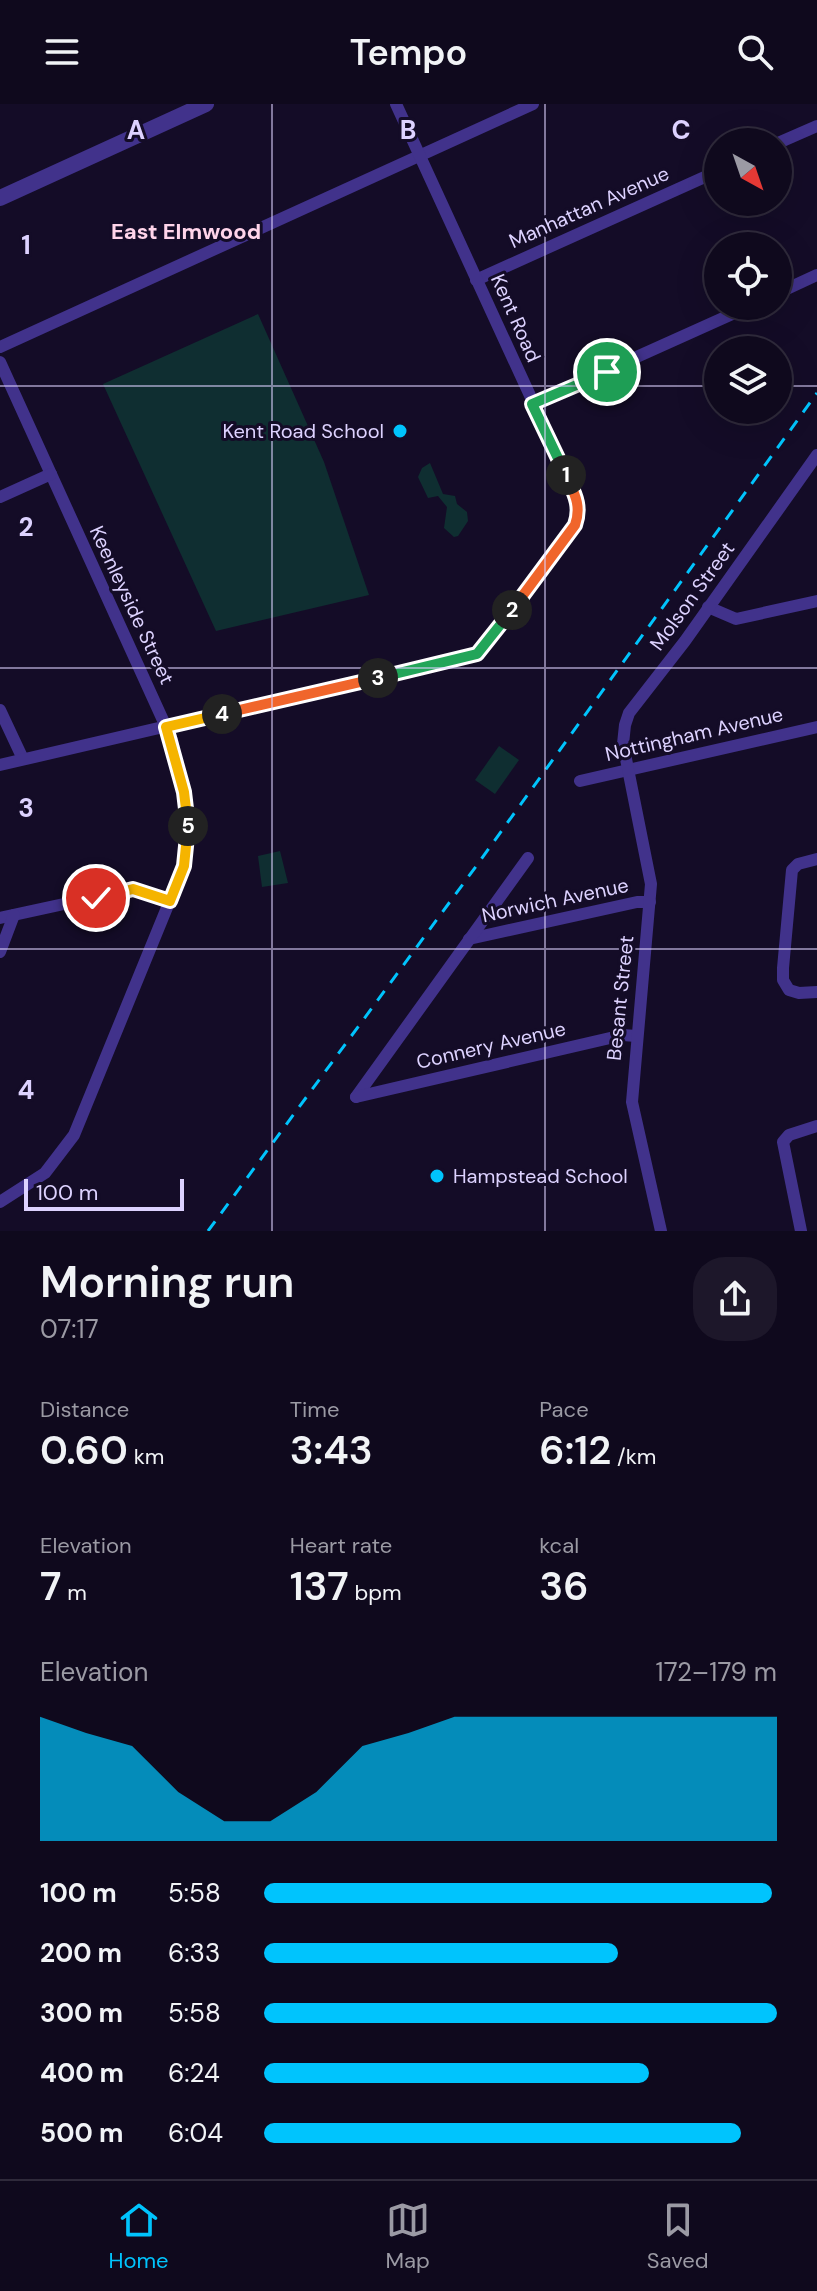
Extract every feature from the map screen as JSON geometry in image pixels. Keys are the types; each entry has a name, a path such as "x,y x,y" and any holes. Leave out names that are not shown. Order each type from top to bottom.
{"street":[{"path":"0,198 206,104"},
{"name":"Kent Road","path":"0,765 477,654 575,525 579,512 578,500 396,104"},
{"path":"0,347 533,104"},
{"path":"792,137 817,126"},
{"name":"Manhattan Avenue","path":"476,280 704,177"},
{"path":"792,287 817,275"},
{"path":"532,404 719,320"},
{"name":"Keenleyside Street","path":"0,362 166,727 188,820 184,866 71,1142 45,1173 0,1202"},
{"name":"Molson Street","path":"627,769 623,744 629,713 815,462"},
{"path":"0,497 51,474"},
{"path":"708,607 736,619 817,601"},
{"path":"0,710 23,759"},
{"name":"Nottingham Avenue","path":"580,781 817,727"},
{"name":"Besant Street","path":"627,769 651,877 631,1093 660,1231"},
{"path":"469,939 528,858"},
{"path":"817,859 798,864 792,870 783,980 789,990 817,992"},
{"path":"0,918 133,889 170,901"},
{"name":"Norwich Avenue","path":"469,939 637,902 650,902"},
{"path":"0,952 14,915"},
{"name":"Connery Avenue","path":"469,939 356,1097 623,1035 636,1036"},
{"path":"801,1231 783,1142 789,1135 817,1126"}],"green space":[{"path":"258,314 324,462 369,595 216,631 103,384"},
{"path":"430,463 443,494 455,496 457,504 467,512 468,521 458,536 454,537 444,528 447,507 438,496 428,498 418,477 422,468"},
{"path":"499,746 519,760 495,794 475,780"},
{"path":"280,851 288,883 262,887 258,856"}],"railway":[{"path":"208,1231 477,865 817,393"}],"place":[{"name":"Kent Road School","path":"400,431"},
{"name":"Hampstead School","path":"437,1176"}],"district":[{"name":"East Elmwood","path":"186,231"}],"route":[{"path":"96,898 133,889 170,901 184,866 188,820 172,740 166,727 469,657 483,648 575,525 579,512 578,500 532,404 607,372"}]}
